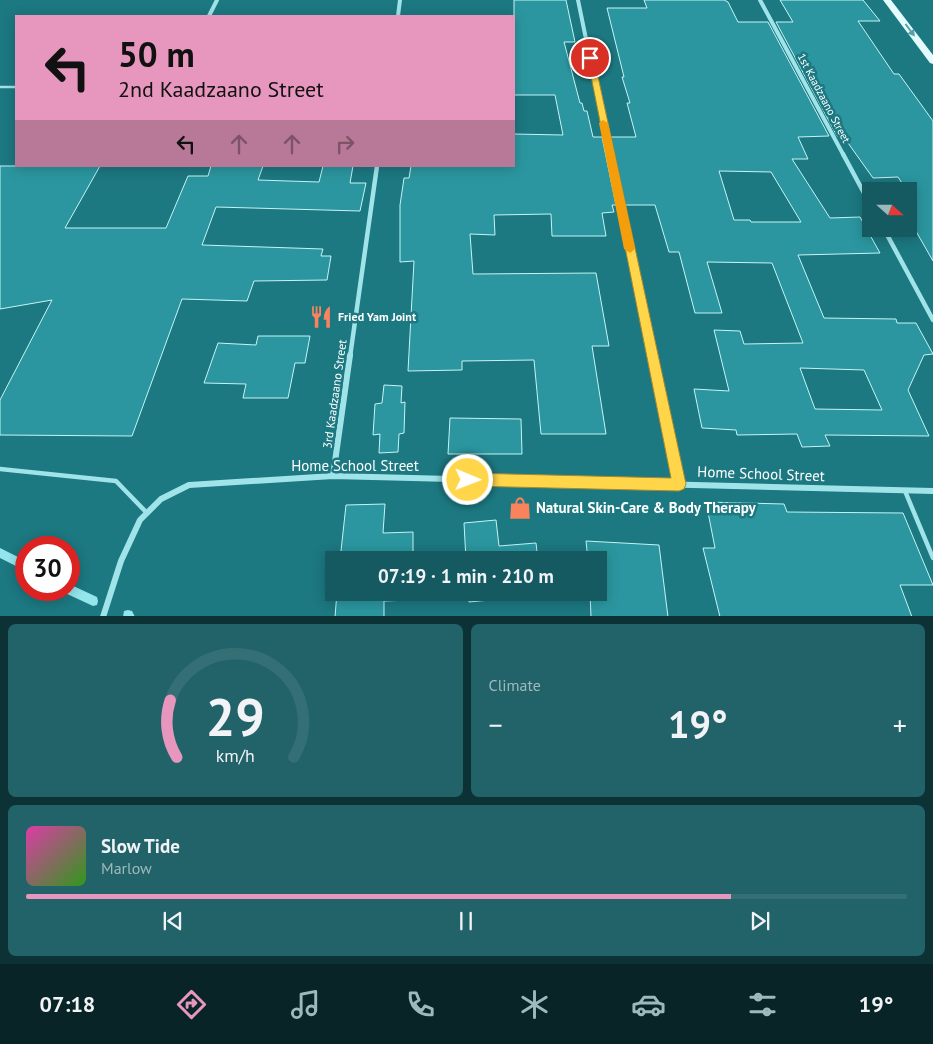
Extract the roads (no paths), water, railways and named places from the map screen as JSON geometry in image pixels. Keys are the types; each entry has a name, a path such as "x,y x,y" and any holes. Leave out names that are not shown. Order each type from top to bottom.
{"main road":[{"path":"886,0 933,61"}],"street":[{"path":"209,15 217,0"},
{"path":"398,15 400,0"},
{"path":"578,0 679,484"},
{"name":"1st Kaadzaano Street","path":"760,0 862,189"},
{"name":"3rd Kaadzaano Street","path":"334,476 377,167"},
{"path":"889,238 933,320"},
{"name":"Home School Street","path":"103,616 130,539 146,512 170,492 189,485 334,476 905,491 933,490"}],"lane":[{"path":"0,87 15,87"},
{"path":"0,469 116,481 146,512"},
{"path":"905,491 933,558"}],"waterway":[{"path":"0,553 15,560"},
{"path":"80,594 93,601"}],"place":[{"name":"Fried Yam Joint","path":"321,317"},
{"name":"Natural Skin-Care & Body Therapy","path":"520,508"}]}
